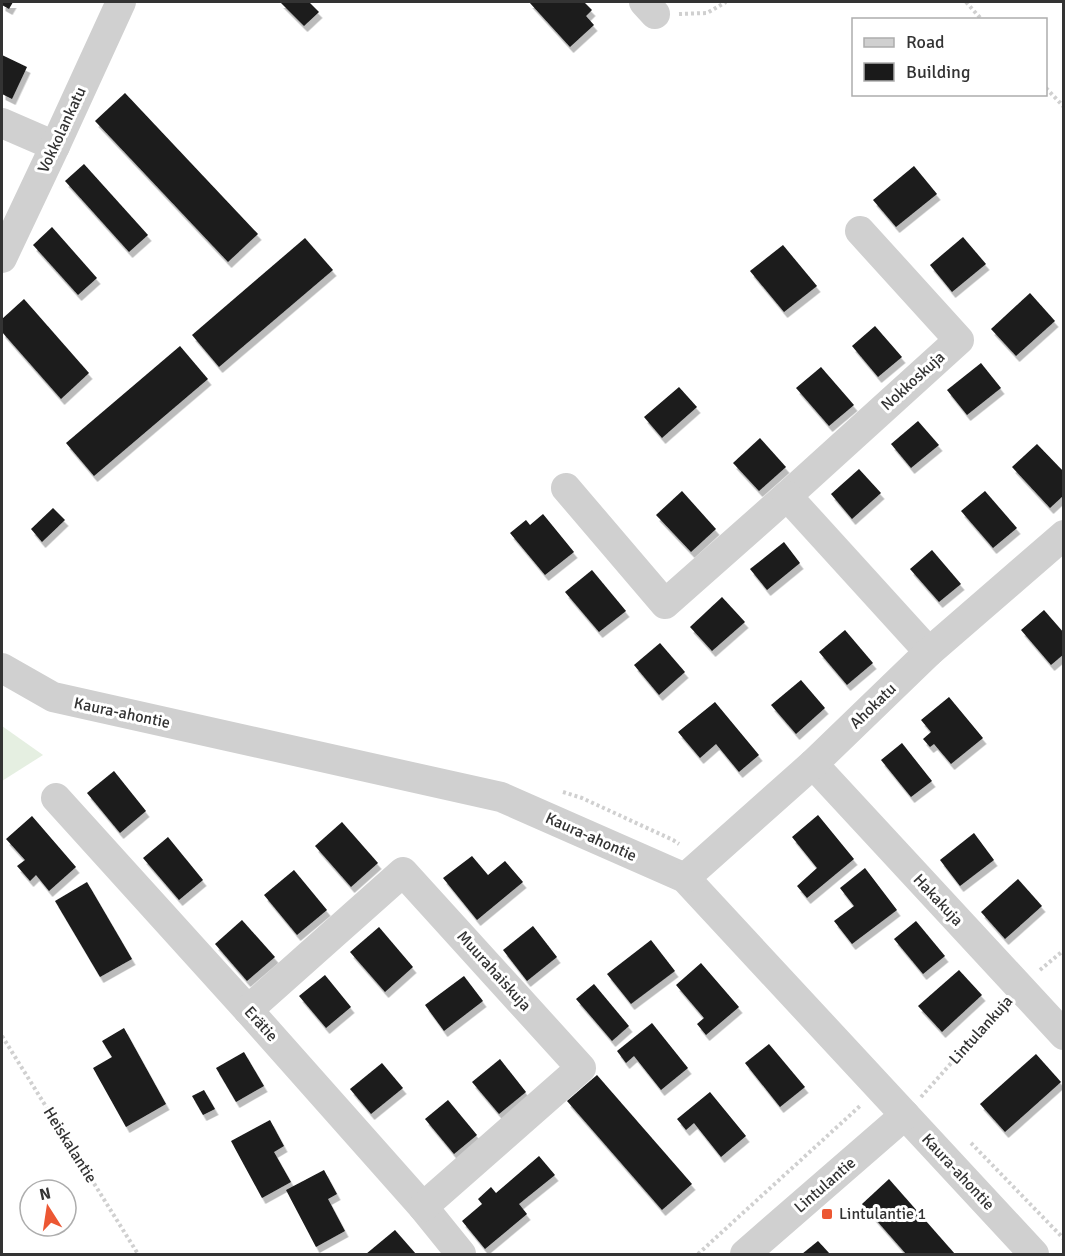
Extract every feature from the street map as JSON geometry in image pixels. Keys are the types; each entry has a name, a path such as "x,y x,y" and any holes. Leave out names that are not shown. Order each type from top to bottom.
{"street":[{"name":"Vokkolankatu","path":"2,258 121,2"},
{"path":"2,123 55,147"},
{"name":"Nokkoskuja","path":"566,488 665,604 958,340 860,231"},
{"path":"787,496 929,652"},
{"name":"Ahokatu","path":"685,878 813,764 929,652 1064,535"},
{"name":"Kaura-ahontie","path":"2,668 52,698 501,797 685,878 896,1122 1035,1254"},
{"name":"Hakakuja","path":"813,764 1064,1035"},
{"name":"Erätie","path":"56,798 423,1207 461,1254"},
{"name":"Muurahaiskuja","path":"248,1010 404,872 581,1068 423,1207"},
{"name":"Lintulantie","path":"745,1254 896,1122"}],"path":[{"path":"650,8 707,13 726,2"},
{"path":"966,2 980,18"},
{"path":"1047,89 1064,107"},
{"name":"Lintulankuja","path":"896,1122 1019,988 1064,950"},
{"name":"Heiskalantie","path":"2,1036 138,1254"},
{"path":"698,1254 863,1103 896,1122"}],"green space":[{"path":"2,726 43,755 2,781"}],"building":[{"path":"2,2 13,2 9,9 2,5"},
{"path":"280,2 309,2 319,12 304,26"},
{"path":"529,2 584,2 592,10 586,16 594,25 570,47"},
{"path":"2,55 27,67 12,99 2,94"},
{"path":"125,93 258,234 228,262 95,121"},
{"path":"84,164 148,235 129,252 65,181"},
{"path":"914,166 937,194 896,227 873,200"},
{"path":"52,227 97,278 78,295 33,245"},
{"path":"963,237 986,264 952,292 930,265"},
{"path":"305,238 333,270 219,367 192,335"},
{"path":"783,245 817,286 784,312 750,271"},
{"path":"1030,293 1055,321 1016,356 991,329"},
{"path":"24,299 89,373 61,399 2,332 2,319"},
{"path":"875,326 902,357 878,377 852,346"},
{"path":"180,346 208,379 94,476 66,443"},
{"path":"981,363 1001,388 967,415 947,390"},
{"path":"821,367 854,405 829,426 796,388"},
{"path":"679,387 697,407 662,438 644,417"},
{"path":"918,421 939,445 911,468 891,444"},
{"path":"760,438 786,467 759,491 733,463"},
{"path":"1037,444 1064,472 1064,495 1050,508 1012,467"},
{"path":"859,469 881,493 852,519 831,494"},
{"path":"682,491 716,529 691,552 656,515"},
{"path":"985,491 1017,528 993,548 961,511"},
{"path":"53,508 65,520 42,542 31,529"},
{"path":"543,514 574,552 545,575 510,533 526,520 530,525"},
{"path":"784,542 800,563 767,590 750,569"},
{"path":"932,550 961,584 939,602 910,569"},
{"path":"592,570 626,611 599,632 565,592"},
{"path":"722,597 745,622 712,651 690,627"},
{"path":"1044,610 1064,633 1064,654 1051,665 1021,630"},
{"path":"845,630 873,663 847,685 819,652"},
{"path":"660,643 685,672 659,695 634,665"},
{"path":"801,680 825,708 796,734 771,705"},
{"path":"949,697 983,738 951,764 934,744 930,747 923,739 931,732 921,720"},
{"path":"715,702 759,755 739,772 716,744 700,758 678,732"},
{"path":"902,743 932,781 911,797 881,760"},
{"path":"114,771 146,811 120,833 87,793"},
{"path":"818,815 854,859 807,898 797,886 817,868 792,837"},
{"path":"32,816 76,867 49,891 36,875 30,881 17,866 25,860 6,839"},
{"path":"342,822 378,863 351,887 315,846"},
{"path":"974,833 994,860 960,886 940,860"},
{"path":"168,837 203,880 179,900 143,858"},
{"path":"472,856 488,875 505,861 523,882 477,920 443,878"},
{"path":"865,868 897,910 852,944 834,921 854,906 840,888"},
{"path":"294,870 327,910 297,935 264,895"},
{"path":"1018,879 1042,906 1005,939 981,912"},
{"path":"87,882 132,959 100,977 55,901"},
{"path":"242,920 275,957 247,981 215,944"},
{"path":"916,921 945,956 923,974 894,939"},
{"path":"533,926 557,957 527,981 503,950"},
{"path":"379,927 413,967 385,992 350,952"},
{"path":"651,940 675,971 631,1004 607,974"},
{"path":"701,963 739,1007 706,1035 697,1024 704,1018 676,985"},
{"path":"959,970 982,995 942,1032 918,1006"},
{"path":"325,975 351,1007 326,1028 299,996"},
{"path":"464,976 483,1001 444,1031 425,1005"},
{"path":"594,984 629,1026 612,1041 576,999"},
{"path":"652,1023 688,1068 661,1090 634,1056 626,1063 617,1051"},
{"path":"124,1028 166,1104 126,1127 93,1068 112,1057 102,1041"},
{"path":"769,1044 805,1087 780,1107 745,1063"},
{"path":"244,1052 264,1086 236,1102 216,1068"},
{"path":"1036,1054 1061,1082 1005,1132 980,1104"},
{"path":"500,1059 526,1092 499,1114 472,1082"},
{"path":"382,1063 403,1088 371,1114 350,1089"},
{"path":"597,1075 692,1184 662,1210 567,1101"},
{"path":"204,1090 215,1109 203,1115 192,1096"},
{"path":"710,1092 746,1136 721,1157 694,1123 686,1130 677,1119"},
{"path":"448,1100 477,1135 454,1154 425,1119"},
{"path":"270,1120 284,1146 274,1152 291,1182 262,1198 231,1141"},
{"path":"539,1156 555,1175 519,1204 527,1214 485,1249 462,1221 482,1204 478,1199 491,1187 496,1193"},
{"path":"324,1170 337,1194 328,1199 345,1231 316,1247 286,1190"},
{"path":"889,1179 955,1254 906,1254 862,1204"},
{"path":"395,1230 416,1254 366,1254"},
{"path":"818,1241 830,1254 802,1254"}],"place":[{"name":"Lintulantie 1","path":"827,1214"}]}
